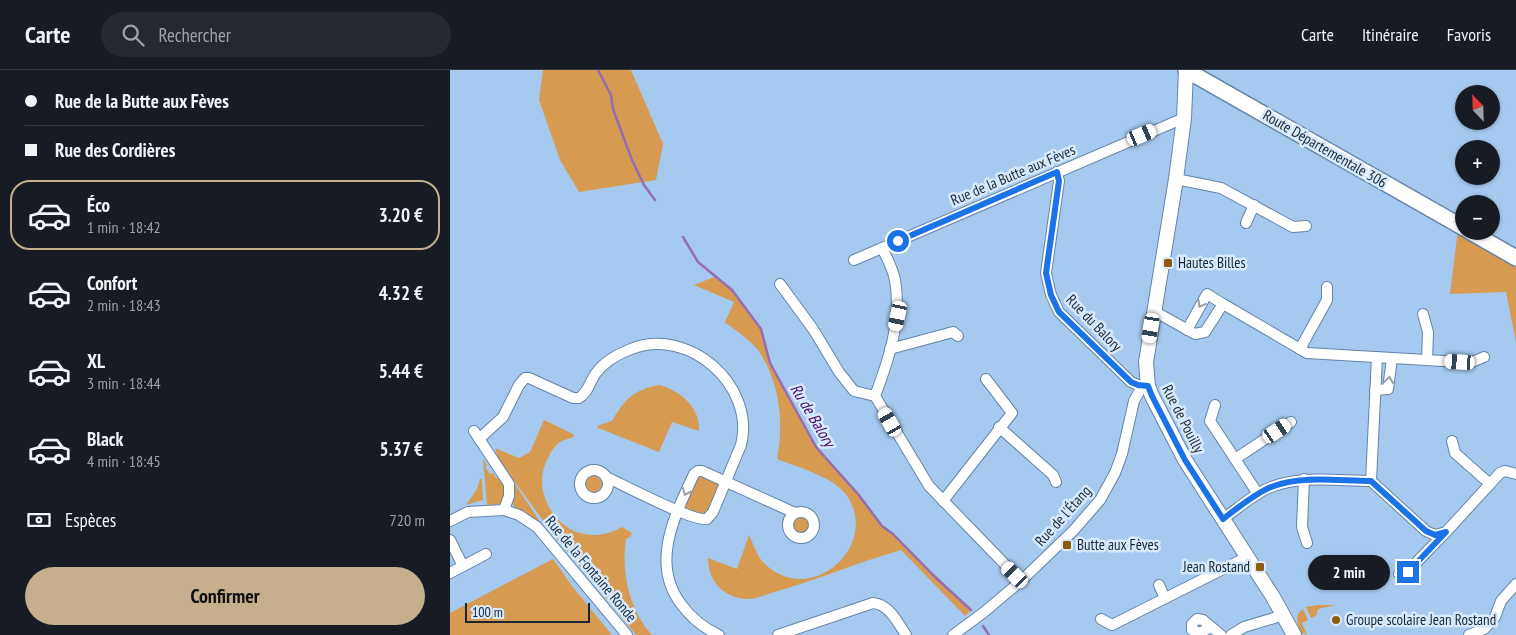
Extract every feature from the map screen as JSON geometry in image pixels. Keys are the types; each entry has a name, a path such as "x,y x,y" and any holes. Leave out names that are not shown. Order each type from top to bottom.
{"main road":[{"name":"Route Départementale 306","path":"1186,70 1455,223"},
{"path":"1485,240 1516,258"}],"street":[{"name":"Rue de Pouilly","path":"1186,70 1184,118 1176,179 1146,362 1148,386 1185,460 1284,615 1294,635"},
{"name":"Rue de la Butte aux Fèves","path":"854,260 1184,118"},
{"name":"Rue du Balory","path":"1057,172 1059,181 1046,273 1054,304 1059,312 1131,382 1148,386"},
{"path":"1176,179 1221,188 1293,227 1306,226"},
{"path":"1246,223 1254,205"},
{"path":"875,396 898,316 895,278 882,248"},
{"path":"780,284 813,329 839,372 854,391 875,396 929,486 1021,581"},
{"path":"1300,349 1327,300 1327,287"},
{"path":"1187,330 1206,294 1307,353 1472,362 1484,357"},
{"path":"1154,311 1195,334 1204,332 1223,304"},
{"path":"1423,314 1428,332 1427,360"},
{"path":"890,349 953,332 958,336"},
{"path":"450,521 468,512 504,510 509,496 509,484 476,435 503,417 519,385 525,378 529,378 573,398 579,398 585,392 596,372 619,354 647,345 663,345 692,352 704,358 722,373 737,399 743,424 743,435 713,512 707,519 700,520 677,511 606,477"},
{"path":"1371,481 1378,357"},
{"path":"1375,390 1388,389 1392,358"},
{"path":"943,501 999,427 1012,413 986,379"},
{"name":"Rue de l'Étang","path":"953,635 1021,581 1074,530 1100,500 1115,473 1122,454 1134,401 1140,390 1148,386"},
{"path":"1215,405 1210,421 1258,494"},
{"path":"1235,459 1291,422"},
{"path":"999,427 1053,475 1056,482"},
{"path":"1452,441 1455,453 1490,484"},
{"path":"720,635 696,622 676,598 668,577 666,553 668,540 677,511 692,477 698,471 726,481 795,513"},
{"path":"1399,574 1408,572 1500,473 1506,471 1516,474"},
{"path":"1223,519 1270,487 1304,480 1371,481 1426,531 1435,535 1446,532"},
{"path":"1304,480 1302,527 1307,543"},
{"name":"Rue de la Fontaine Ronde","path":"504,510 519,515 537,527 627,635"},
{"path":"450,540 463,566"},
{"path":"450,573 486,554"},
{"path":"1101,619 1112,625 1247,557"},
{"path":"1469,635 1484,629 1495,617 1500,601 1516,584"},
{"path":"1159,585 1165,598"},
{"path":"778,635 873,603 880,604 888,610 906,635"},
{"path":"1231,635 1244,627 1284,615"},
{"path":"1211,627 1221,635"}],"shaded area":[{"path":"543,70 631,70 663,144 656,180 579,192 560,160 539,100"},
{"path":"1457,240 1476,240 1516,264 1516,342 1506,292 1450,294"},
{"path":"714,277 732,290 761,329 770,363 816,447 858,494 882,526 893,534 971,610 965,616 901,550 752,599 732,596 714,581 708,558 737,569 749,535 763,562 781,575 800,579 819,575 835,566 847,552 855,534 855,515 847,496 834,483 815,473 777,459 780,418 779,404 772,378 767,365 757,349 725,322 734,302 694,285"},
{"path":"659,385 681,395 687,401 696,414 699,422 699,431 672,422 659,452 598,428 597,426 612,421 626,401 636,393"},
{"path":"544,420 573,434 574,437 556,445 544,467 542,487 549,507 562,523 575,532 599,535 622,527 632,533 626,539 625,551 628,590 638,614 652,635 636,635 550,530 498,459 495,448 519,458 530,452"},
{"path":"483,459 487,465 485,467 490,474 493,473 496,478 499,478 504,490 501,504 487,505"},
{"path":"702,475 720,484 711,508 706,514 699,514 686,508 685,505 697,478"},
{"path":"591,476 597,476 602,481 600,490 591,492 586,487 586,481"},
{"path":"480,479 482,479 483,500 466,505 477,489"},
{"path":"513,481 541,523 514,506 512,500"},
{"path":"801,517 809,525 801,533 793,525"},
{"path":"553,559 572,586 612,635 450,635 450,613"},
{"path":"1336,605 1318,609 1316,616 1311,618 1306,607"},
{"path":"1303,609 1308,620 1302,623 1307,635 1302,634 1297,621 1298,615"}],"waterway":[{"name":"Ru de Balory","path":"598,70 611,95 613,109 632,160 644,185 655,200"},
{"name":"Ru de Balory","path":"683,237 698,262 732,290 761,329 770,363 816,447 858,494 882,526 893,534 971,610"},
{"name":"Ru de Balory","path":"983,626 989,635"}],"place":[{"name":"Hautes Billes","path":"1168,263"},
{"name":"Butte aux Fèves","path":"1067,545"},
{"name":"Jean Rostand","path":"1260,567"},
{"name":"Groupe scolaire Jean Rostand","path":"1336,620"}],"route":[{"path":"898,241 1057,172 1059,181 1046,273 1054,304 1059,312 1131,382 1148,386 1185,460 1223,519 1258,494 1270,487 1283,483 1304,480 1371,481 1426,531 1435,535 1446,532 1408,572"}]}
